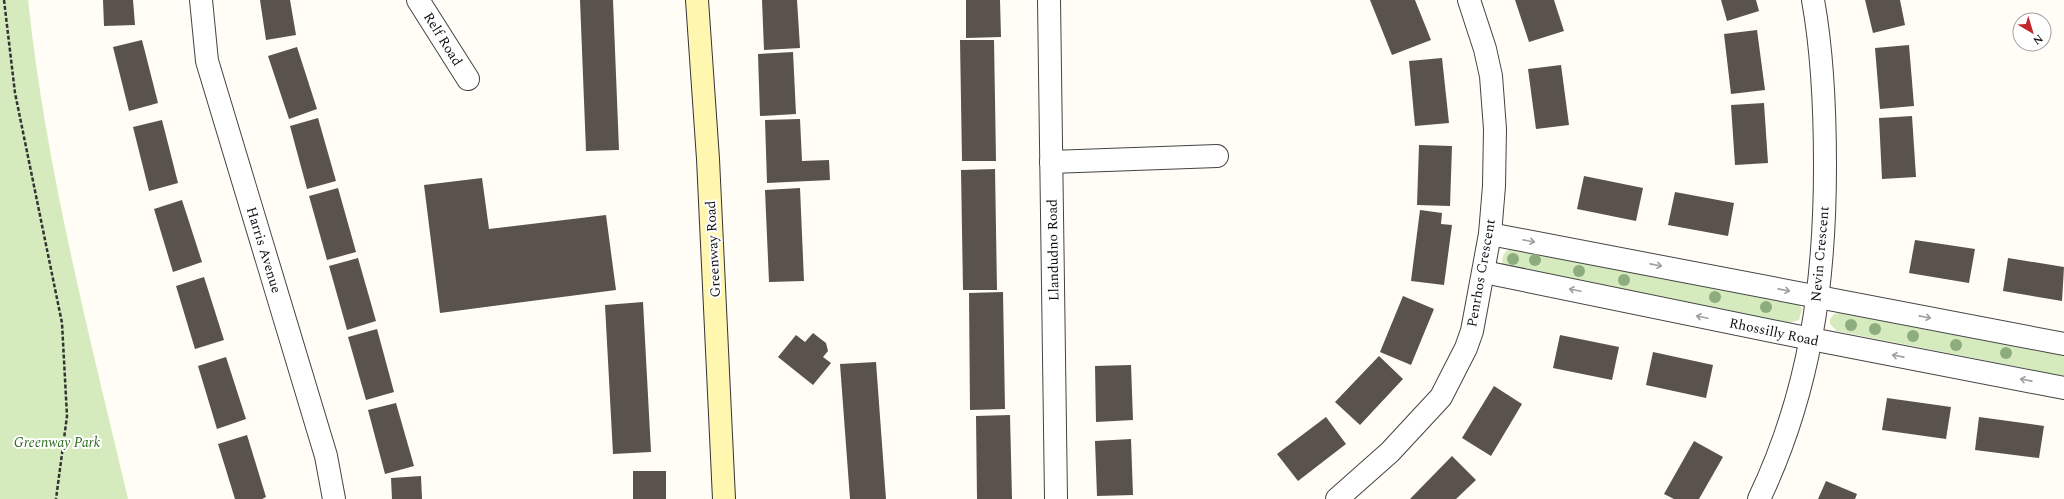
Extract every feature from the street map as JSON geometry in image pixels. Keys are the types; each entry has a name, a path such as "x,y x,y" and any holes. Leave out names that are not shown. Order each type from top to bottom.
{"street":[{"name":"Harris Avenue","path":"201,0 207,61 326,456 334,499"},
{"name":"Relf Road","path":"418,0 468,79"},
{"name":"Greenway Road","path":"697,0 708,159 724,499"},
{"name":"Llandudno Road","path":"1049,0 1056,499"},
{"name":"Penrhos Crescent","path":"1337,499 1390,452 1441,397 1466,348 1477,310 1490,234 1495,157 1493,96 1485,49 1469,0"},
{"name":"Nevin Crescent","path":"1759,499 1776,464 1792,418 1804,373 1818,296 1823,248 1825,133 1823,70 1820,39 1813,0"},
{"path":"1051,162 1216,156"},
{"path":"1490,234 2064,344"},
{"name":"Rhossilly Road","path":"1484,272 1811,339 2064,388"}],"path":[{"path":"4,0 15,92 62,323 67,416 56,499"}],"green space":[{"name":"Greenway Park","path":"0,0 28,0 36,63 57,189 84,313 128,499 0,499"},
{"path":"1511,248 1798,303 1802,309 1799,320 1789,323 1503,266 1503,256"},
{"path":"1840,313 2064,356 2064,376 1837,331 1830,324 1830,319 1834,314"}],"building":[{"path":"103,0 133,0 135,25 104,26"},
{"path":"260,0 290,0 296,35 266,40"},
{"path":"580,0 613,0 619,150 586,151"},
{"path":"762,0 797,0 800,48 764,50"},
{"path":"966,0 1000,0 1001,37 966,38"},
{"path":"1370,0 1415,0 1431,40 1392,55"},
{"path":"1515,0 1554,0 1564,31 1529,42"},
{"path":"1721,0 1756,0 1759,11 1727,21"},
{"path":"1865,0 1900,0 1905,25 1873,33"},
{"path":"1757,30 1765,90 1731,94 1724,34"},
{"path":"142,40 158,103 129,111 113,47"},
{"path":"960,40 994,40 996,161 962,161"},
{"path":"1909,45 1914,106 1880,109 1875,48"},
{"path":"297,47 317,109 289,119 268,56"},
{"path":"793,52 796,114 760,116 758,54"},
{"path":"1442,58 1449,123 1415,126 1409,61"},
{"path":"1561,65 1569,125 1536,129 1528,69"},
{"path":"1764,103 1768,163 1735,165 1731,105"},
{"path":"1912,116 1916,177 1882,179 1879,118"},
{"path":"318,118 336,181 307,189 290,126"},
{"path":"800,119 802,161 829,160 830,180 767,183 765,120"},
{"path":"162,120 178,183 149,191 133,127"},
{"path":"1419,145 1452,146 1450,206 1417,205"},
{"path":"995,169 997,290 963,290 961,170"},
{"path":"1584,176 1643,188 1636,221 1577,209"},
{"path":"482,178 489,229 606,215 616,290 440,313 424,185"},
{"path":"338,188 356,252 327,260 309,196"},
{"path":"800,188 804,281 769,282 765,190"},
{"path":"1675,192 1734,203 1728,236 1668,225"},
{"path":"182,200 202,262 173,272 154,209"},
{"path":"1420,210 1442,213 1441,224 1452,225 1444,285 1411,281"},
{"path":"1915,240 1975,249 1969,283 1909,273"},
{"path":"358,258 376,321 347,330 329,266"},
{"path":"2008,258 2064,267 2062,301 2003,291"},
{"path":"204,277 224,340 195,349 176,286"},
{"path":"1003,292 1005,409 970,410 969,293"},
{"path":"1403,296 1434,309 1411,365 1380,352"},
{"path":"643,302 651,452 613,454 605,305"},
{"path":"377,329 394,392 366,400 348,337"},
{"path":"813,333 826,343 828,351 823,357 831,363 813,385 778,357 796,335 805,342"},
{"path":"1560,335 1619,347 1612,380 1553,368"},
{"path":"1653,352 1713,365 1706,398 1646,385"},
{"path":"1379,356 1403,379 1360,425 1335,402"},
{"path":"226,357 246,419 217,429 198,366"},
{"path":"876,362 886,499 850,499 840,364"},
{"path":"1131,365 1133,420 1096,422 1095,366"},
{"path":"1494,386 1522,404 1491,456 1462,438"},
{"path":"1887,398 1951,407 1946,439 1882,430"},
{"path":"396,403 414,466 385,474 368,410"},
{"path":"1010,415 1012,499 977,499 976,416"},
{"path":"1326,417 1346,444 1298,481 1277,454"},
{"path":"1979,417 2044,426 2039,458 1975,450"},
{"path":"247,435 266,497 262,499 235,499 218,444"},
{"path":"1131,439 1133,495 1097,496 1095,441"},
{"path":"1694,441 1723,457 1699,499 1674,499 1664,494"},
{"path":"1452,456 1476,480 1456,499 1410,499"},
{"path":"633,471 666,471 666,499 633,499"},
{"path":"421,476 422,499 392,499 391,478"},
{"path":"1826,481 1857,494 1855,499 1818,499"}]}
